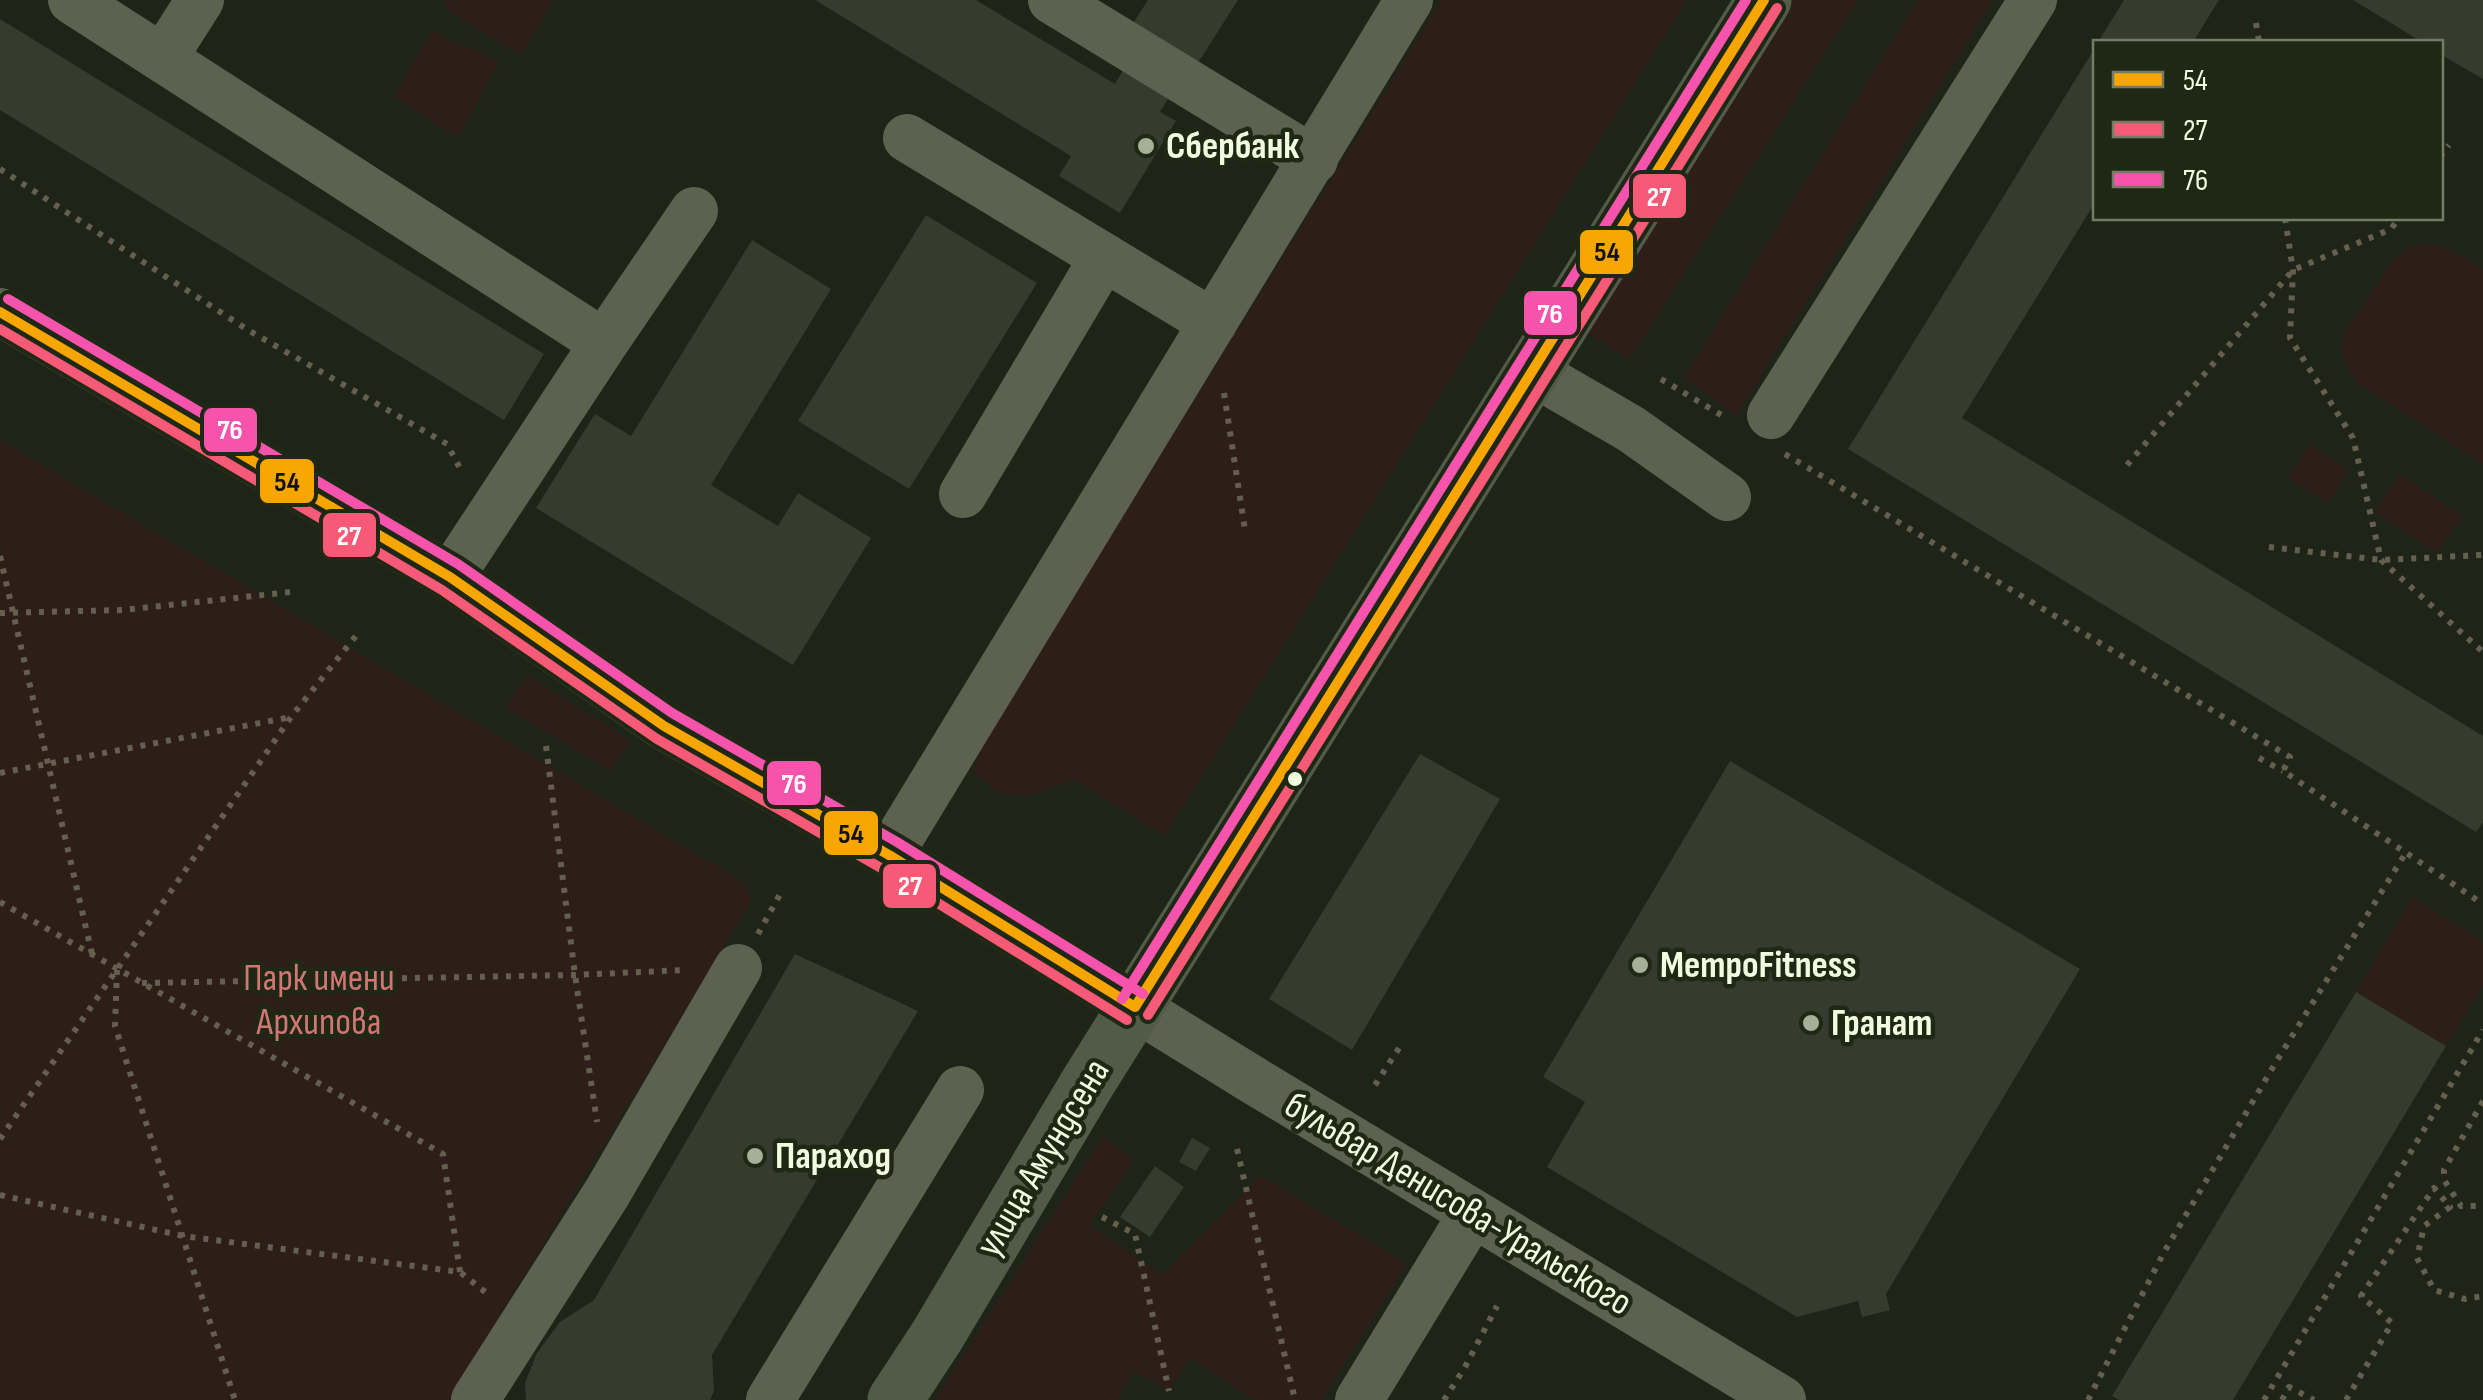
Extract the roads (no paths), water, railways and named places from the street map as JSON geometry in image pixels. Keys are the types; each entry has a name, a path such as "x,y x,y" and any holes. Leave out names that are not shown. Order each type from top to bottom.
{"main road":[{"name":"улица Амундсена","path":"895,1400 1087,1084 1764,0"}],"street":[{"path":"72,0 604,342"},
{"path":"163,58 200,0"},
{"path":"889,855 1409,0"},
{"path":"1760,429 2034,0"},
{"path":"1070,4 1314,160"},
{"path":"907,138 1214,322"},
{"path":"450,577 694,211"},
{"path":"963,494 1104,257"},
{"name":"бульвар Денисова-Уральского","path":"0,312 450,577 664,726 889,855 1782,1400"},
{"path":"1531,371 1631,429 1726,497"},
{"path":"475,1400 608,1193 720,969"},
{"path":"770,1400 960,1090"},
{"path":"1359,1400 1473,1213"}],"place":[{"name":"Сбербанк","path":"1146,146"},
{"name":"МетроFitness","path":"1640,965"},
{"name":"Гранат","path":"1811,1023"},
{"name":"Параход","path":"755,1156"}],"park label":[{"name":"Парк имени Архипова","path":"319,1000"}]}
